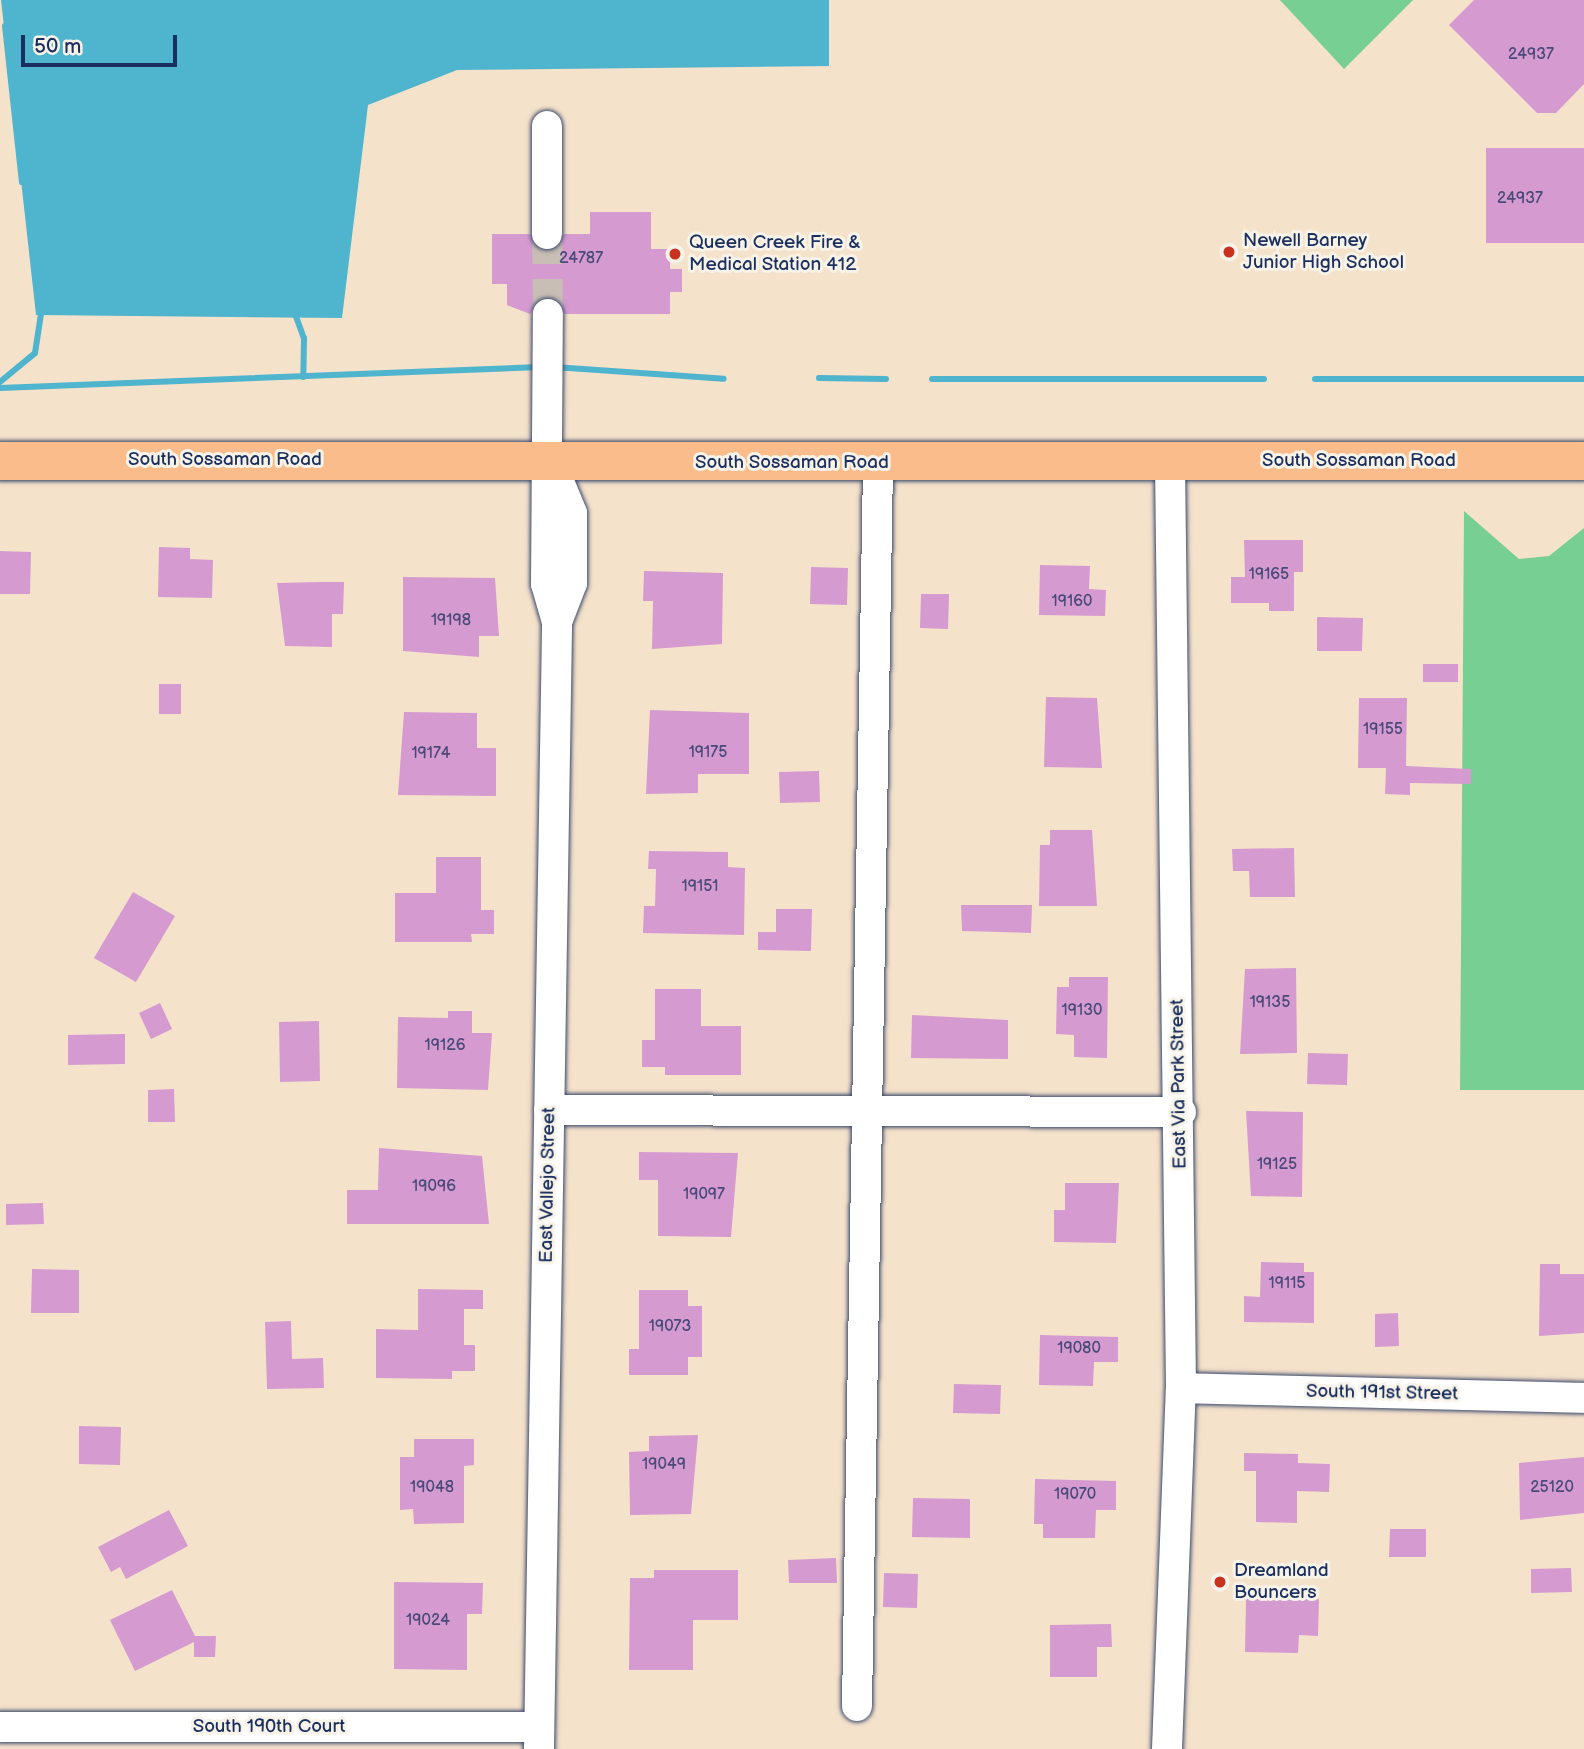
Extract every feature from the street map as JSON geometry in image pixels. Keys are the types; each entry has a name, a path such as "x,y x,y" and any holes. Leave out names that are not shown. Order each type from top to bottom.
{"main road":[{"name":"South Sossaman Road","path":"0,461 1584,461"}],"street":[{"path":"547,126 547,234"},
{"path":"548,314 552,463"},
{"name":"East Vallejo Street","path":"539,1738 557,622 572,583 572,513 552,463"},
{"path":"857,1706 878,463"},
{"name":"East Via Park Street","path":"1167,1749 1173,1706 1181,1388 1181,1112 1170,463"},
{"path":"549,1110 1181,1112"},
{"name":"South 191st Street","path":"1181,1388 1584,1398"},
{"name":"South 190th Court","path":"0,1727 539,1738"}],"green space":[{"path":"1280,0 1413,0 1344,69"},
{"path":"1464,511 1519,559 1549,556 1584,528 1584,1090 1460,1090"}],"water":[{"path":"1,0 829,0 829,66 457,70 368,105 342,318 36,315"}],"building":[{"path":"1474,0 1584,0 1584,84 1556,113 1537,113 1449,25"},
{"path":"1486,148 1584,148 1584,243 1486,243"},
{"path":"590,212 651,212 651,249 670,249 670,269 682,269 682,292 670,292 670,314 565,314 549,297 539,299 530,314 507,305 507,284 492,284 492,234 530,234 538,249 548,251 564,234 590,234"},
{"path":"1244,540 1303,540 1303,572 1294,572 1294,611 1269,611 1269,603 1231,603 1231,577 1245,577"},
{"path":"159,547 190,548 190,559 213,560 212,598 158,597"},
{"path":"0,551 31,552 30,594 0,594"},
{"path":"1040,565 1090,566 1089,589 1106,590 1105,616 1039,615"},
{"path":"811,567 848,568 847,605 810,604"},
{"path":"644,571 723,573 722,644 652,649 653,601 643,601"},
{"path":"403,577 495,578 499,636 479,636 479,657 403,651"},
{"path":"344,582 343,614 332,614 332,647 285,646 277,583"},
{"path":"921,594 949,594 948,629 920,628"},
{"path":"1317,617 1363,618 1362,651 1317,651"},
{"path":"1423,664 1458,664 1458,682 1423,682"},
{"path":"159,684 181,684 181,714 159,714"},
{"path":"1046,697 1097,698 1102,768 1044,767"},
{"path":"1359,698 1407,698 1406,766 1471,769 1471,784 1410,783 1410,795 1385,794 1386,768 1358,768"},
{"path":"650,710 749,713 749,774 698,774 698,793 646,794"},
{"path":"404,712 477,713 477,748 496,748 496,796 398,795"},
{"path":"819,771 820,802 780,803 779,772"},
{"path":"1050,830 1092,830 1097,906 1039,906 1040,845 1050,845"},
{"path":"1294,848 1295,897 1250,897 1249,871 1233,871 1232,849"},
{"path":"649,851 728,852 728,867 745,868 744,935 643,933 644,906 655,906 656,869 648,869"},
{"path":"436,857 481,857 481,910 494,910 494,934 471,934 472,942 395,942 395,893 436,893"},
{"path":"133,892 175,916 136,982 94,958"},
{"path":"961,905 1032,905 1031,933 962,931"},
{"path":"776,909 812,909 811,951 758,950 758,932 776,932"},
{"path":"1296,968 1297,1053 1240,1054 1245,969"},
{"path":"1069,977 1108,977 1107,1058 1074,1057 1074,1035 1056,1034 1057,987 1069,987"},
{"path":"655,989 701,989 701,1026 741,1026 741,1075 665,1075 665,1067 642,1067 642,1040 655,1040"},
{"path":"160,1003 172,1029 151,1039 139,1013"},
{"path":"448,1011 472,1011 472,1033 492,1033 488,1090 397,1088 398,1017 448,1018"},
{"path":"912,1015 1008,1020 1008,1059 911,1058"},
{"path":"319,1021 320,1081 280,1082 279,1022"},
{"path":"125,1034 125,1064 68,1065 68,1035"},
{"path":"1308,1053 1348,1054 1347,1085 1307,1084"},
{"path":"174,1089 175,1122 148,1122 148,1090"},
{"path":"1246,1111 1303,1112 1302,1197 1251,1196"},
{"path":"379,1148 482,1156 489,1224 347,1224 347,1190 378,1190"},
{"path":"639,1152 738,1153 731,1237 658,1236 658,1180 639,1180"},
{"path":"1065,1183 1119,1183 1116,1243 1054,1242 1054,1210 1065,1210"},
{"path":"43,1203 44,1224 6,1225 6,1204"},
{"path":"1261,1262 1304,1263 1304,1272 1314,1272 1314,1323 1244,1322 1244,1296 1260,1297"},
{"path":"1540,1264 1560,1264 1560,1274 1584,1274 1584,1333 1539,1336"},
{"path":"32,1269 79,1270 79,1313 31,1313"},
{"path":"418,1289 483,1290 483,1309 464,1309 464,1345 475,1345 475,1371 452,1371 452,1379 376,1378 376,1329 418,1330"},
{"path":"639,1290 688,1290 688,1306 702,1306 702,1357 688,1357 688,1375 629,1375 629,1349 639,1349"},
{"path":"1398,1313 1399,1346 1375,1347 1375,1314"},
{"path":"291,1321 292,1359 323,1358 324,1388 267,1389 265,1322"},
{"path":"1040,1335 1118,1337 1118,1362 1094,1362 1093,1386 1039,1385"},
{"path":"954,1384 1001,1385 1000,1414 953,1413"},
{"path":"79,1426 121,1427 120,1465 79,1464"},
{"path":"698,1435 691,1514 630,1515 629,1452 649,1451 649,1436"},
{"path":"414,1439 474,1439 474,1465 464,1466 464,1523 414,1524 413,1509 400,1510 400,1457 414,1457"},
{"path":"1244,1453 1298,1454 1298,1463 1330,1464 1329,1492 1297,1491 1297,1523 1256,1522 1256,1471 1244,1471"},
{"path":"1584,1457 1584,1513 1520,1520 1519,1463"},
{"path":"1035,1479 1116,1481 1116,1510 1096,1510 1095,1538 1043,1538 1043,1524 1034,1524"},
{"path":"913,1498 970,1499 970,1538 912,1537"},
{"path":"169,1510 188,1546 126,1579 120,1567 111,1572 98,1547"},
{"path":"1390,1529 1426,1529 1426,1557 1389,1557"},
{"path":"836,1558 837,1583 789,1583 788,1560"},
{"path":"1571,1568 1572,1592 1531,1593 1531,1569"},
{"path":"654,1570 738,1570 738,1620 693,1620 693,1670 629,1670 630,1578 654,1578"},
{"path":"884,1573 918,1574 917,1608 883,1607"},
{"path":"394,1582 483,1583 482,1614 467,1614 467,1670 394,1669"},
{"path":"172,1590 195,1636 216,1636 215,1657 194,1657 194,1642 135,1671 110,1620"},
{"path":"1246,1598 1319,1599 1318,1636 1299,1635 1298,1653 1245,1652"},
{"path":"1111,1624 1112,1647 1097,1647 1097,1677 1050,1677 1050,1625"}],"waterway":[{"path":"5,26 22,182"},
{"path":"0,382 35,353 42,307"},
{"path":"294,311 304,338 303,377"},
{"path":"0,388 540,367"},
{"path":"554,367 724,379"},
{"path":"819,378 886,379"},
{"path":"932,379 1264,379"},
{"path":"1315,379 1584,379"}],"tunnel":[{"path":"547,234 548,314"}],"place":[{"name":"Newell Barney Junior High School","path":"1229,252"},
{"name":"Queen Creek Fire & Medical Station 412","path":"675,254"},
{"name":"Dreamland Bouncers","path":"1220,1582"}]}
